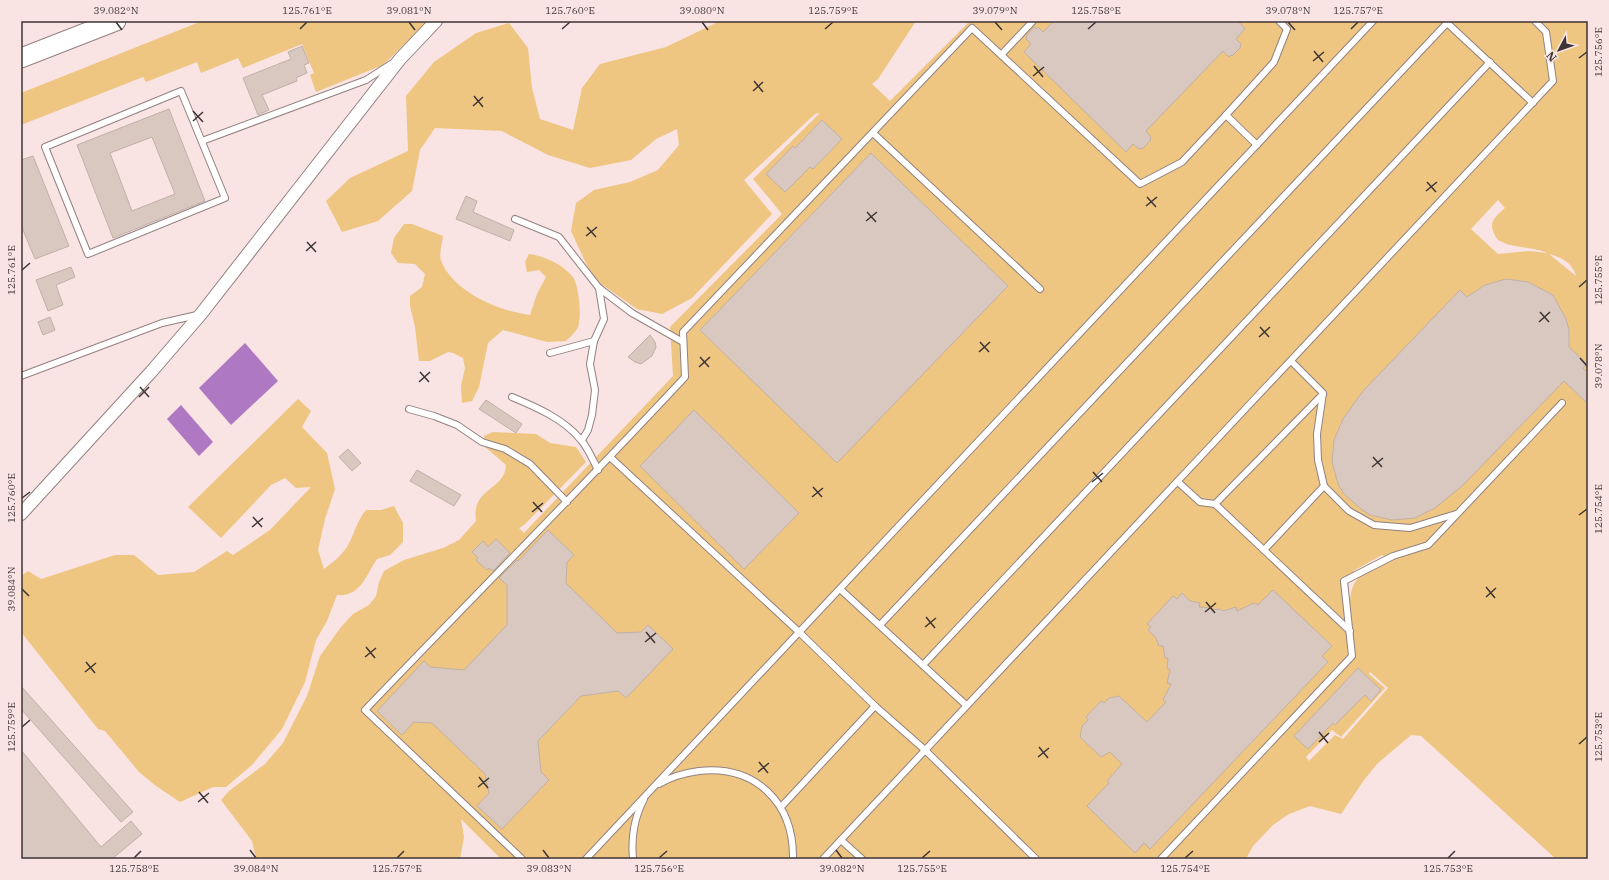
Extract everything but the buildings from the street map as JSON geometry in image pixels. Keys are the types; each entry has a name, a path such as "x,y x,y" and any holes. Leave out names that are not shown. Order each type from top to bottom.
{"main road":[{"path":"21,58 116,21"}],"street":[{"path":"21,514 151,372 201,314 400,59 436,21"}],"lane":[{"path":"1001,55 1033,21"},
{"path":"522,859 365,710 497,572 598,470 685,377 682,332 874,133 972,28 1140,184 1182,162 1274,62 1287,29 1279,21"},
{"path":"586,859 1373,21"},
{"path":"823,859 1553,81 1546,32 1535,21"},
{"path":"880,625 1446,22 1533,103"},
{"path":"202,141 366,80 400,59"},
{"path":"923,665 1490,62"},
{"path":"181,91 202,141 225,198 88,254 45,147 181,91"},
{"path":"1226,115 1257,145"},
{"path":"874,133 1040,289"},
{"path":"515,219 559,237 599,288 632,313 683,342"},
{"path":"582,440 588,430 592,415 595,390 590,364 594,341 604,319 599,288"},
{"path":"21,376 162,323 201,314"},
{"path":"550,353 594,341"},
{"path":"1291,361 1323,393"},
{"path":"1323,393 1317,434 1318,460 1324,486 1349,511 1374,525 1410,528 1458,514"},
{"path":"1215,504 1323,393"},
{"path":"512,397 535,406 567,426 582,440 598,470"},
{"path":"1161,859 1352,656 1344,582 1393,556 1428,545 1562,403"},
{"path":"409,409 452,423 482,442 505,449 530,464 567,502"},
{"path":"610,457 799,632 875,706 925,750 1036,859"},
{"path":"1178,482 1200,502 1215,504 1350,631"},
{"path":"1264,550 1324,486"},
{"path":"840,589 966,705"},
{"path":"781,807 875,706"},
{"path":"633,859 633,829 640,807 648,792 674,776 685,772 710,770 722,770 746,777 767,791 781,807 788,822 791,835 793,859"},
{"path":"841,840 862,859"}],"shaded area":[{"path":"202,21 428,21 383,65 316,92 310,75 314,73 302,44 243,68 238,58 201,73 197,62 146,82 143,77 21,125 21,93"},
{"path":"720,21 916,21 878,79 872,84 890,101 970,21 1588,21 1588,859 1556,859 1421,736 1411,735 1378,763 1364,780 1341,814 1310,806 1289,814 1273,825 1253,846 1246,859 501,859 461,819 464,837 460,859 256,859 252,841 221,800 229,791 265,764 283,743 307,696 320,656 341,627 353,614 369,605 376,596 379,582 384,571 404,560 443,548 459,540 476,521 478,502 483,495 500,480 506,465 484,446 484,436 493,432 536,434 550,443 576,447 586,462 524,525 519,528 524,533 673,376 670,327 782,214 753,179 820,113 815,114 744,180 772,214 692,298 662,314 637,309 601,284 589,270 571,231 576,203 594,190 630,182 658,170 679,145 677,129 656,139 631,160 590,168 548,155 502,131 435,128 420,150 412,191 378,221 342,232 326,201 350,178 408,151 406,96 434,62 476,33 509,23 528,48 532,88 540,119 573,130 582,88 600,64 666,47","holes":["1498,200 1505,208 1495,218 1492,224 1496,237 1500,241 1511,245 1548,253 1529,251 1498,254 1471,229","1549,254 1566,261 1576,276","1382,555 1393,560 1376,566 1363,573 1354,584 1350,601 1345,600 1348,577 1355,570","1370,672 1388,688 1343,739 1335,735 1309,761 1306,757 1332,730 1341,737 1385,688 1369,674"]},
{"path":"404,224 412,224 443,236 440,252 441,261 447,272 466,291 491,304 518,313 530,315 537,294 546,277 539,270 527,272 525,262 529,254 558,264 572,276 576,286 580,308 577,329 566,341 547,342 503,330 488,343 479,387 472,401 462,403 461,386 465,368 463,358 448,352 430,361 419,361 415,327 410,306 410,296 422,287 425,274 415,264 398,263 391,253 394,238"},
{"path":"245,343 278,381 231,425 199,388"},
{"path":"298,399 311,411 302,427 327,453 335,489 325,519 318,550 324,569 345,550 366,510 381,510 394,506 403,523 403,542 390,555 377,559 362,584 357,589 345,595 337,595 327,621 316,640 305,682 282,729 252,765 226,787 213,787 180,802 156,786 139,772 105,731 98,729 21,632 21,576 28,571 41,579 115,555 134,555 158,575 194,572 227,551 233,555 270,530 311,487 296,488 285,478 271,485 221,538 188,507"},
{"path":"181,405 213,442 199,456 167,419"}]}
